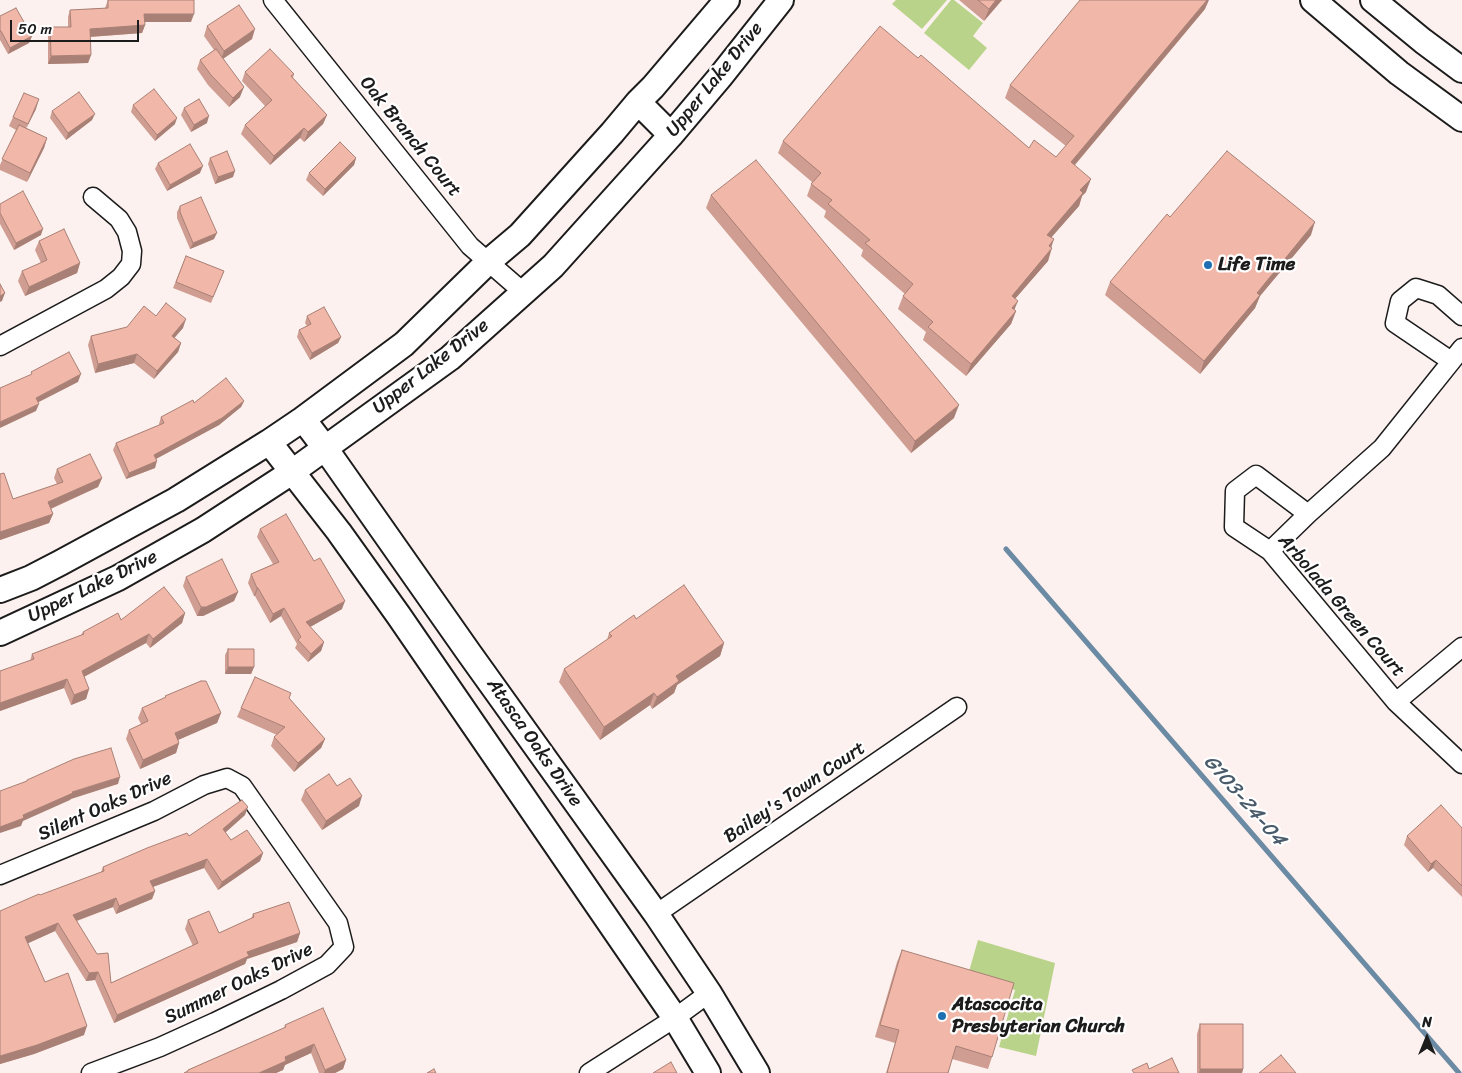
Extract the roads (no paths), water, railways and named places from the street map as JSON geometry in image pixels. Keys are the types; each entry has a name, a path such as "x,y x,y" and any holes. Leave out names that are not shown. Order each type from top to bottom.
{"street":[{"name":"Oak Branch Court","path":"273,0 470,246 523,292"},
{"name":"Upper Lake Drive","path":"0,590 60,563 117,534 176,500 270,442 404,344 488,262 520,235 638,102 654,87 726,0"},
{"name":"Upper Lake Drive","path":"0,633 118,578 203,530 292,472 450,358 553,266 671,135 781,0"},
{"path":"1313,0 1399,73 1462,119"},
{"path":"1374,0 1423,41 1462,70"},
{"path":"638,102 671,135"},
{"path":"0,346 106,289 121,277 131,264 132,251 127,232 119,219 93,197"},
{"path":"1270,551 1308,514 1382,448 1457,354 1395,323 1400,302 1416,288 1438,295 1462,316"},
{"name":"Atasca Oaks Drive","path":"303,419 326,448 656,914 709,994 757,1073"},
{"name":"Atasca Oaks Drive","path":"270,442 339,532 454,697 674,1018 708,1073"},
{"name":"Arbolada Green Court","path":"1308,514 1256,475 1235,491 1234,528 1270,551 1396,702 1462,764"},
{"path":"1396,702 1462,647"},
{"path":"454,697 486,676"},
{"name":"Bailey's Town Court","path":"656,914 958,707"},
{"name":"Silent Oaks Drive","path":"0,875 154,811 204,785 227,778"},
{"name":"Summer Oaks Drive","path":"92,1073 160,1047 281,990 328,965 344,947 338,923 242,786 227,778"},
{"path":"588,1073 709,994"}],"waterway":[{"name":"G103-24-04","path":"1006,549 1459,1073"}],"place":[{"name":"Life Time","path":"1208,265"},
{"name":"Atascocita Presbyterian Church","path":"942,1016"}]}
